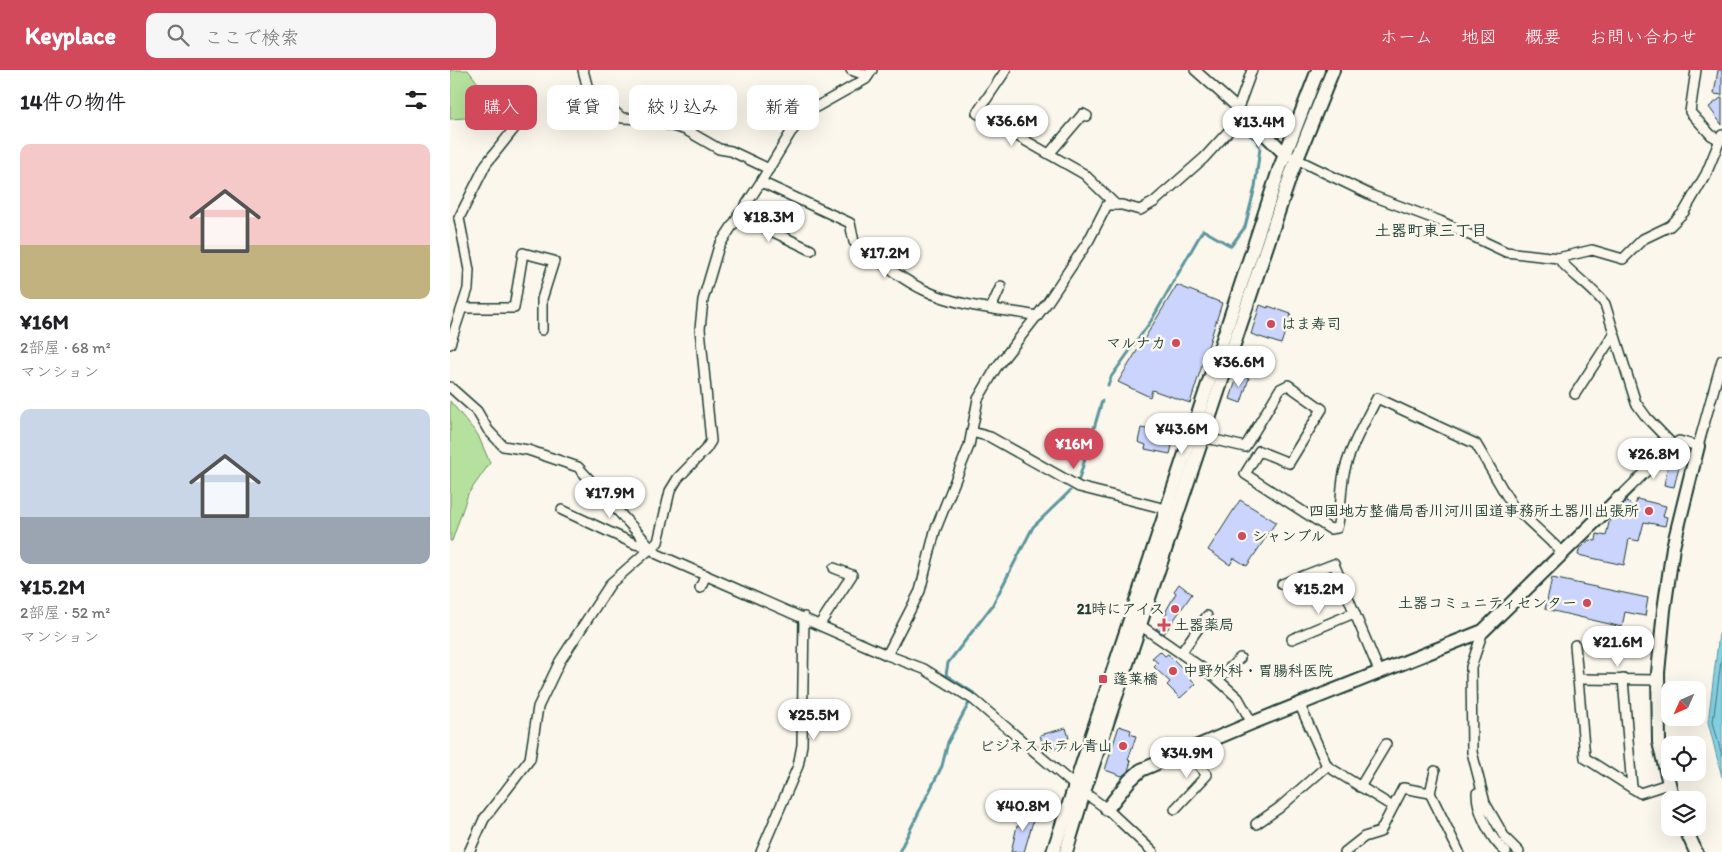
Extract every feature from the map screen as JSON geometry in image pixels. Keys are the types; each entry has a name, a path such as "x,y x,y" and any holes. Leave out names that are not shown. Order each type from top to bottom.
{"street":[{"path":"583,70 588,89 622,118 647,119 683,129 719,149 731,151 769,169"},
{"path":"470,852 484,819 530,759 538,708 560,661 611,583 658,542 670,491 678,478 706,449 710,441 700,329 703,300 719,246 791,132 808,111 866,80 870,73 851,70"},
{"path":"1006,70 977,113 1084,174 1116,206"},
{"path":"1195,70 1238,108 1285,154 1373,196 1440,221 1506,252 1558,258 1592,250 1623,259 1643,239 1670,226 1692,201 1706,174 1720,137 1711,135 1690,112 1696,70"},
{"path":"887,655 920,591 935,531 969,446 978,399 996,368 1038,316 1089,240 1107,205 1140,210 1154,202 1204,158 1237,122 1238,108 1252,70"},
{"path":"1197,436 1285,154 1318,70"},
{"path":"1053,852 1079,788 1197,436 1297,160 1333,70"},
{"path":"1050,154 1083,114 1087,116"},
{"path":"450,344 468,289 469,270 459,218 486,164 513,130"},
{"path":"761,182 850,223 854,242 898,274 925,290 965,304 1038,316"},
{"path":"738,215 811,250"},
{"path":"462,308 514,308 523,253 554,261 542,299 542,330"},
{"path":"1558,258 1580,282 1595,290 1605,304 1636,403 1646,418 1672,445"},
{"path":"991,308 1001,286"},
{"path":"1575,394 1614,334"},
{"path":"1670,791 1659,742 1658,680 1664,610 1674,546 1698,446 1722,360"},
{"path":"1197,436 1245,447 1289,463 1322,409 1288,385 1280,389 1245,447"},
{"path":"450,387 477,411 488,430 503,446 528,450 578,467 657,554 887,655 924,669 968,696 1107,810 1153,852"},
{"path":"1258,451 1245,474 1330,529 1337,528 1342,510 1340,493 1344,472 1377,398 1476,444 1512,505 1563,553"},
{"path":"972,432 990,437 1079,486 1172,510"},
{"path":"1107,810 1129,781 1141,770 1252,722 1484,631 1672,445 1679,441 1698,446"},
{"path":"562,510 635,544 652,547"},
{"path":"1282,584 1334,564 1378,671"},
{"path":"820,624 852,575 834,568"},
{"path":"700,588 706,575"},
{"path":"1292,638 1354,613"},
{"path":"1181,653 1207,616"},
{"path":"761,852 798,766 802,745 804,617"},
{"path":"1136,622 1218,679 1238,698 1252,722"},
{"path":"1484,631 1471,667 1469,690 1472,752 1478,781 1486,803 1505,838 1520,852"},
{"path":"1575,645 1585,758 1640,793 1668,784"},
{"path":"1218,679 1240,658"},
{"path":"1578,679 1658,680"},
{"path":"1624,679 1632,788"},
{"path":"1299,703 1327,766 1388,803"},
{"path":"1360,787 1386,744"},
{"path":"1175,809 1207,775 1196,762 1189,749"},
{"path":"1256,824 1279,808 1327,766"},
{"path":"1435,771 1430,792 1459,852"},
{"path":"1478,781 1477,797 1484,820 1499,850"},
{"path":"1066,852 1079,788"},
{"path":"1345,852 1364,836 1380,832 1403,788 1430,792"},
{"path":"1689,836 1696,852"}],"green space":[{"path":"450,70 468,70 479,85 465,85 465,118 450,119"},
{"path":"450,401 478,435 490,463 468,494 452,541 450,541"}],"water":[{"path":"1722,631 1722,777 1708,722 1719,634"}],"building":[{"path":"1718,70 1722,70 1722,95 1714,94"},
{"path":"1722,97 1722,125 1709,107"},
{"name":"マルナカ","path":"1177,285 1222,303 1190,403 1152,390 1150,397 1118,382"},
{"name":"はま寿司","path":"1260,305 1291,314 1281,344 1251,334"},
{"path":"1238,374 1249,378 1241,403 1230,399"},
{"path":"1141,428 1175,434 1170,454 1145,449 1146,445 1138,442"},
{"path":"1669,459 1680,462 1674,487 1664,485"},
{"path":"1637,499 1666,506 1663,516 1667,517 1665,526 1644,522 1639,541 1629,539 1624,565 1578,555 1579,550 1589,540 1596,541 1597,534 1606,536 1610,518 1627,501 1634,509"},
{"name":"シャンブル","path":"1240,500 1276,522 1247,566 1234,558 1230,565 1208,550"},
{"name":"土器コミュニティセンター","path":"1552,578 1648,598 1645,616 1625,612 1622,627 1545,609"},
{"path":"1179,584 1192,594 1164,634 1156,628 1167,613 1166,611 1176,593 1174,591"},
{"name":"中野外科・胃腸科医院","path":"1160,651 1165,656 1168,654 1181,667 1183,666 1192,675 1190,678 1196,684 1180,698 1167,685 1170,682 1154,667 1158,663 1152,658"},
{"name":"ビジネスホテル青山","path":"1119,726 1131,730 1130,734 1136,736 1128,760 1131,761 1128,771 1122,776 1105,770"},
{"path":"1066,728 1069,738 1064,739 1066,747 1044,751 1040,735"},
{"path":"1026,808 1036,811 1024,852 1011,852 1017,826 1022,827"}],"waterway":[{"path":"1108,385 1111,377 1151,321 1203,230 1231,246 1245,227 1255,187 1260,148 1256,139 1240,129"},
{"path":"1079,479 1102,401"},
{"path":"975,694 946,675 948,663 992,606 1033,527 1070,491"},
{"path":"899,852 942,766 948,742 969,703"}],"place":[{"name":"はま寿司","path":"1271,324"},
{"name":"マルナカ","path":"1176,343"},
{"name":"四国地方整備局香川河川国道事務所土器川出張所","path":"1649,511"},
{"name":"シャンブル","path":"1242,536"},
{"name":"土器コミュニティセンター","path":"1587,603"},
{"name":"21時にアイス","path":"1175,609"},
{"name":"土器薬局","path":"1164,625"},
{"name":"中野外科・胃腸科医院","path":"1173,671"},
{"name":"蓬莱橋","path":"1103,679"},
{"name":"ビジネスホテル青山","path":"1123,746"}],"district":[{"name":"土器町東三丁目","path":"1431,230"}]}
